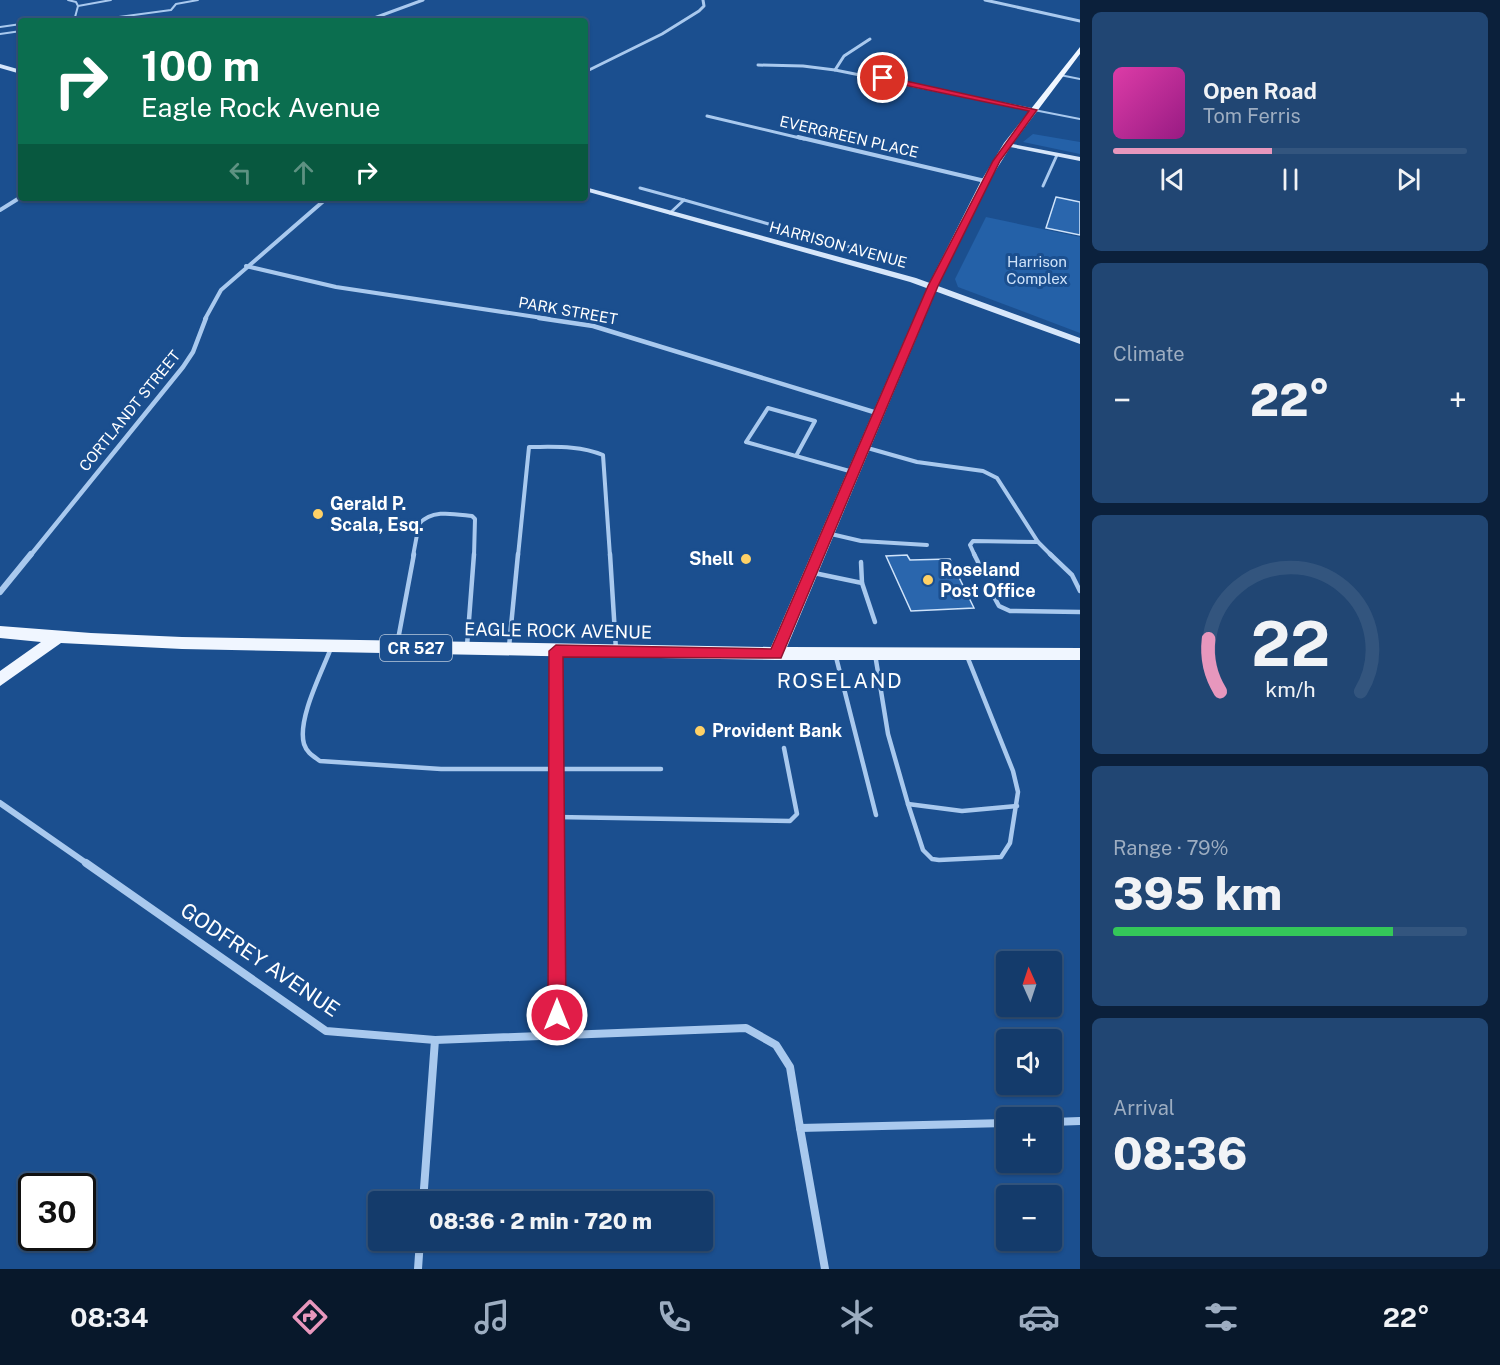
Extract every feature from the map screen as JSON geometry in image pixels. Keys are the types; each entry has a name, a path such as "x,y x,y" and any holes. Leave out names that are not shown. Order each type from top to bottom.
{"main road":[{"path":"776,654 933,286 985,181 1007,144 1080,49"},
{"name":"EAGLE ROCK AVENUE","path":"0,632 57,638 556,651 1080,654"},
{"path":"0,680 57,638"}],"street":[{"path":"374,18 423,0"},
{"path":"588,71 662,34 699,11 704,6 703,0"},
{"path":"986,0 1080,21"},
{"path":"836,69 844,56 870,39"},
{"path":"758,65 836,69 1034,110"},
{"path":"0,66 18,71"},
{"name":"EVERGREEN PLACE","path":"707,116 985,181"},
{"path":"1007,144 1080,159"},
{"name":"HARRISON AVENUE","path":"588,190 933,286 1080,341"},
{"path":"0,210 18,200"},
{"name":"CORTLANDT STREET","path":"0,592 183,367 193,352 213,302 221,290 323,201"},
{"name":"PARK STREET","path":"246,267 336,288 593,326 877,414"},
{"path":"556,651 557,1037"},
{"name":"GODFREY AVENUE","path":"0,803 326,1031 435,1040 746,1028 776,1045 790,1066 825,1269"},
{"path":"424,1191 435,1040"},
{"path":"1062,1122 1080,1121"},
{"path":"800,1128 996,1123"},
{"path":"418,1269 419,1251"}],"lane":[{"path":"68,0 76,2 78,6"},
{"path":"78,6 111,0"},
{"path":"111,18 171,10 181,2 198,0"},
{"path":"75,18 78,6"},
{"path":"0,27 18,24"},
{"path":"0,34 18,31"},
{"path":"1060,75 1080,79"},
{"path":"1034,110 1080,119"},
{"path":"1043,186 1058,155"},
{"path":"640,188 850,247"},
{"path":"670,213 684,200"},
{"path":"796,456 815,421 768,408 746,442 853,472"},
{"path":"509,650 529,447 565,447 588,448 603,455 617,652"},
{"path":"864,447 916,462 983,471 997,478 1038,542 1072,575 1080,591"},
{"path":"397,647 421,520 436,515 466,515 475,519 474,563 466,649"},
{"path":"828,534 861,541 927,544"},
{"path":"982,570 970,545 973,541 1038,542"},
{"path":"861,562 862,583 875,622"},
{"path":"812,572 862,583"},
{"path":"993,595 999,606 1010,611 1080,612"},
{"path":"332,646 304,728 303,742 307,752 320,761 441,769 660,769"},
{"path":"835,654 876,815"},
{"path":"875,654 888,734 908,804 923,850 932,859 939,860 1001,857 1010,843 1017,806 1013,771 967,654"},
{"path":"556,817 790,821 797,814 784,748"},
{"path":"908,804 962,811 1017,806"}],"green space":[{"path":"1033,134 1080,142 1080,154 1023,142"},
{"name":"Harrison Complex","path":"986,217 1080,237 1080,333 958,287 955,279"}],"building":[{"path":"1056,197 1080,202 1080,235 1046,228"},
{"name":"Roseland Post Office","path":"907,555 910,560 950,559 974,608 911,611 886,556"}],"place":[{"name":"Gerald P. Scala, Esq.","path":"318,514"},
{"name":"Shell","path":"746,559"},
{"name":"Roseland Post Office","path":"928,580"},
{"name":"Provident Bank","path":"700,731"}],"district":[{"name":"ROSELAND","path":"840,681"}],"route":[{"path":"557,1015 556,651 776,654 933,286 996,161 1034,110 883,78"}]}
